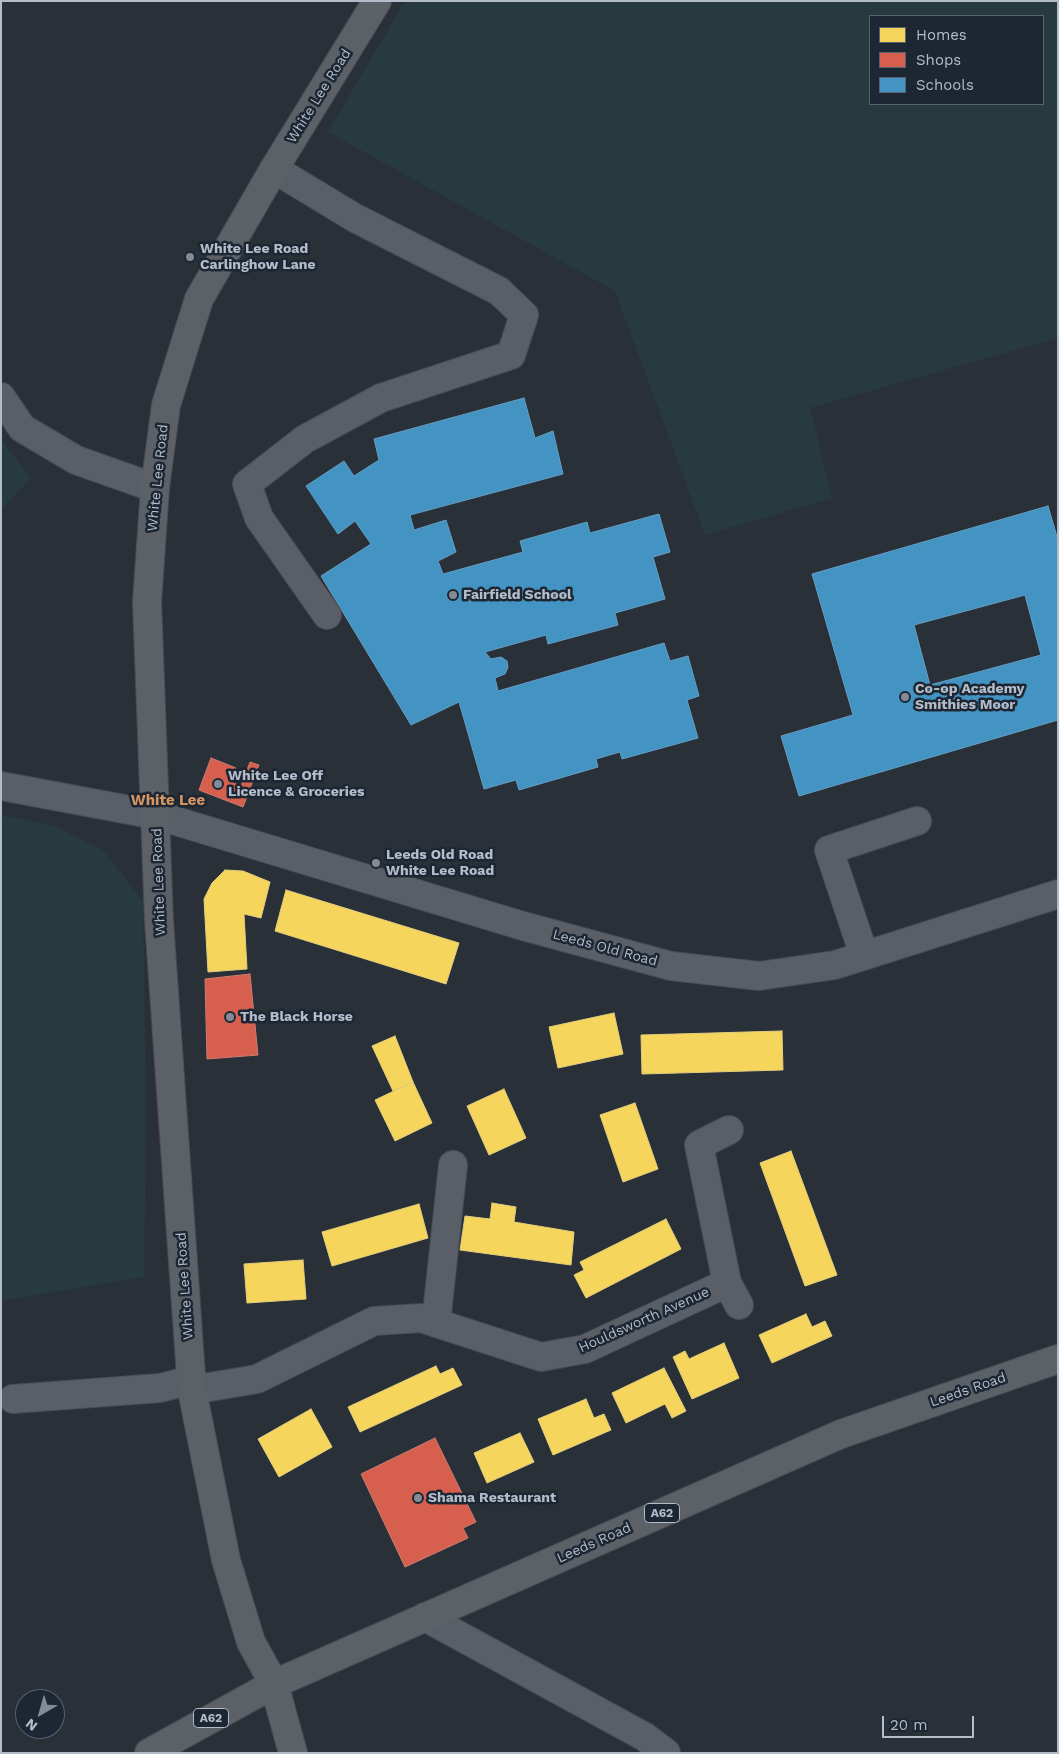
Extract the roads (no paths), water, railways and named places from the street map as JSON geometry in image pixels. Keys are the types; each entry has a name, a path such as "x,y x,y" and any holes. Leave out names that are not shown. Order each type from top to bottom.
{"main road":[{"name":"White Lee Road","path":"293,1753 274,1684 251,1642 226,1560 191,1385 159,921 147,602 155,488 166,405 199,299 274,169 377,1"},
{"name":"Leeds Road","path":"274,1684 841,1434 1058,1359"},
{"name":"A62","path":"150,1753 274,1684"}],"street":[{"path":"274,169 355,218 499,291 524,315 510,355 381,398 305,439 247,484 258,518 327,615"},
{"path":"1,397 22,428 76,460 155,488"},
{"name":"Leeds Old Road","path":"1,786 156,815 524,926 671,966 760,976 835,964 1058,894"},
{"path":"864,955 829,850 917,821"},
{"name":"Houldsworth Avenue","path":"14,1399 160,1388 258,1378 374,1321 421,1318 541,1357 585,1349 733,1294 699,1145 729,1130"},
{"path":"436,1323 454,1165"},
{"path":"425,1617 645,1737 666,1753"}],"place":[{"name":"White Lee Road Carlinghow Lane","path":"190,257"},
{"name":"Fairfield School","path":"453,595"},
{"name":"Co-op Academy Smithies Moor","path":"905,697"},
{"name":"White Lee Off Licence & Groceries","path":"218,784"},
{"name":"Leeds Old Road White Lee Road","path":"376,863"},
{"name":"The Black Horse","path":"230,1017"},
{"name":"Shama Restaurant","path":"418,1498"}],"district":[{"name":"White Lee","path":"168,801"}]}
